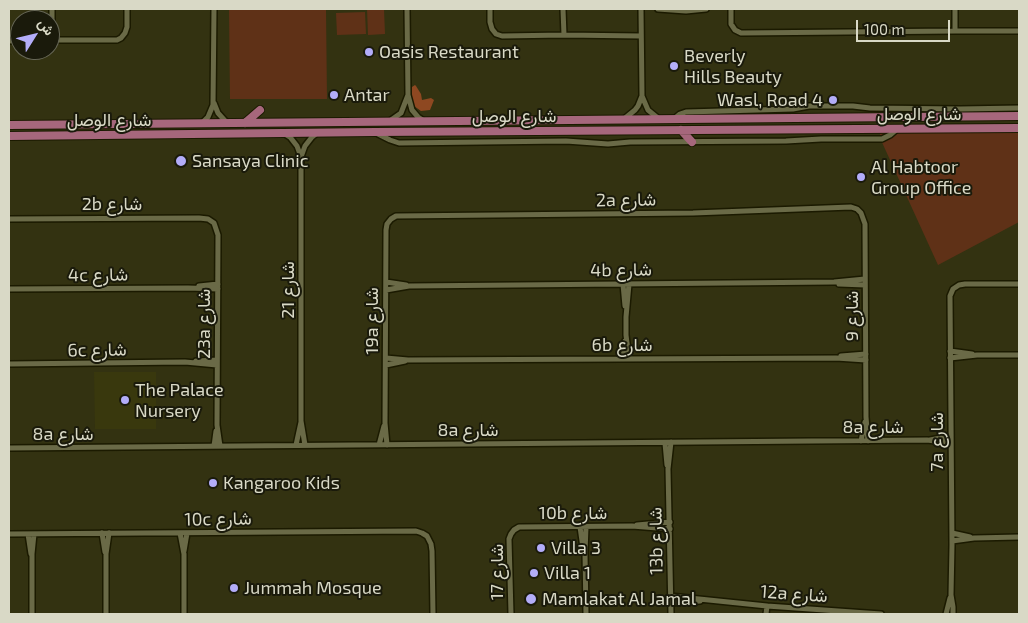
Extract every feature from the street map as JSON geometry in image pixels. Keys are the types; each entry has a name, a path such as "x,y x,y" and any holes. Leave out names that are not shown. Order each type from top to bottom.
{"main road":[{"path":"245,123 260,110"},
{"name":"شارع الوصل","path":"10,131 202,123 1019,116"},
{"name":"شارع الوصل","path":"10,131 285,134 1019,128"},
{"path":"681,130 692,142"}],"street":[{"path":"60,40 117,40 125,33 127,27 127,9"},
{"path":"202,123 211,113 214,105 214,9"},
{"path":"407,9 408,95 412,110 424,122"},
{"path":"490,9 491,26 496,34 505,37 564,34 642,36"},
{"path":"563,9 564,34"},
{"path":"622,120 635,110 642,96 641,9"},
{"path":"658,9 681,11 706,9"},
{"path":"731,9 732,26 738,32 745,34 955,30 1019,31"},
{"path":"955,9 955,30"},
{"path":"388,121 397,116 408,95"},
{"path":"642,96 648,110 659,119"},
{"path":"214,100 218,113 227,123"},
{"name":"شارع الوصل","path":"674,119 686,112 793,109 809,106 950,109 1019,108"},
{"path":"375,132 390,140 399,142 566,141 608,144 630,142 882,139 897,129"},
{"path":"301,157 305,146 317,133"},
{"path":"285,134 297,146 301,157"},
{"name":"شارع 21","path":"301,157 301,422 305,445"},
{"name":"2a شارع","path":"391,219 396,216 693,213 851,207 861,213"},
{"name":"شارع 9","path":"861,213 864,224 866,419 868,441"},
{"name":"2b شارع","path":"9,219 199,218 214,222"},
{"name":"19a شارع","path":"387,445 385,423 386,230 387,224 391,219"},
{"name":"23a شارع","path":"214,222 218,235 217,446"},
{"name":"4b شارع","path":"386,282 409,286"},
{"name":"4b شارع","path":"386,290 409,286 865,282"},
{"path":"626,284 626,359"},
{"name":"7a شارع","path":"953,614 951,595 950,296 953,290 966,284 1019,284"},
{"name":"4c شارع","path":"9,290 218,287"},
{"path":"950,351 977,355"},
{"name":"6b شارع","path":"836,358 866,354"},
{"path":"950,358 977,355 1019,355"},
{"name":"6b شارع","path":"386,358 408,360 836,358 866,360"},
{"name":"6b شارع","path":"386,365 408,360"},
{"name":"6c شارع","path":"9,364 218,362"},
{"name":"شارع 9","path":"861,441 866,419"},
{"name":"شارع 21","path":"296,445 301,422"},
{"name":"19a شارع","path":"379,445 385,423"},
{"name":"8a شارع","path":"927,440 951,436"},
{"name":"8a شارع","path":"9,448 927,440 951,443"},
{"name":"13b شارع","path":"668,443 671,614"},
{"name":"10b شارع","path":"514,530 524,526 632,526 670,522"},
{"name":"10b شارع","path":"632,526 670,529"},
{"path":"580,527 585,553"},
{"path":"586,527 586,614"},
{"name":"شارع 17","path":"511,614 510,539 514,530"},
{"name":"10c شارع","path":"9,534 416,531 427,536 431,544 433,614"},
{"path":"106,614 106,554 109,533"},
{"path":"180,533 184,554"},
{"path":"184,614 186,533"},
{"path":"952,533 973,538"},
{"path":"28,534 32,554"},
{"path":"32,614 34,534"},
{"path":"102,534 106,554"},
{"path":"952,541 973,538 1019,537"},
{"name":"7a شارع","path":"946,614 951,595"},
{"name":"12a شارع","path":"670,596 769,606 881,614"},
{"name":"12a شارع","path":"671,603 705,600"},
{"path":"766,614 769,606"},
{"path":"769,606 770,614"}],"shaded area":[{"path":"229,9 326,9 327,99 230,99"},
{"path":"367,9 384,9 385,34 368,35"},
{"path":"365,12 366,34 337,35 336,13"},
{"path":"415,85 421,94 422,100 431,98 434,100 430,110 421,111 411,102 409,89"},
{"path":"881,133 1019,133 1019,222 938,265 880,138"},
{"name":"The Palace Nursery","path":"94,372 156,372 156,429 95,429"}],"place":[{"name":"Oasis Restaurant","path":"369,52"},
{"name":"Beverly Hills Beauty","path":"674,66"},
{"name":"Antar","path":"334,95"},
{"name":"Wasl, Road 4","path":"833,100"},
{"name":"Sansaya Clinic","path":"181,161"},
{"name":"Al Habtoor Group Office","path":"861,177"},
{"name":"The Palace Nursery","path":"125,400"},
{"name":"Kangaroo Kids","path":"213,483"},
{"name":"Villa 3","path":"541,548"},
{"name":"Villa 1","path":"534,573"},
{"name":"Jummah Mosque","path":"234,588"},
{"name":"Mamlakat Al Jamal","path":"531,599"}]}
